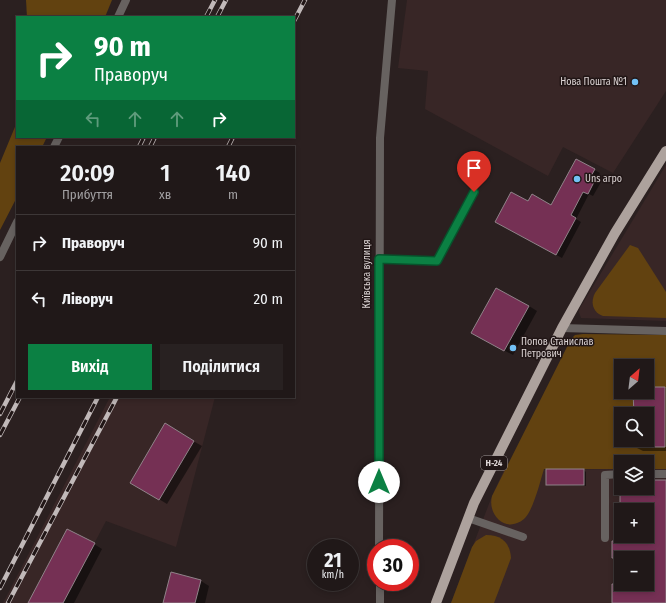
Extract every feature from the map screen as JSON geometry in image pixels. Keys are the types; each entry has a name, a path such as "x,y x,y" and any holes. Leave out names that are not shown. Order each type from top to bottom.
{"main road":[{"name":"Н-24","path":"436,603 468,518 562,328 615,234 666,151"}],"street":[{"path":"118,16 126,0"},
{"name":"Київська вулиця","path":"379,539 380,138 392,0"},
{"path":"379,259 437,261 474,192"},
{"path":"0,257 16,224"},
{"path":"562,328 666,331"},
{"path":"605,538 605,475 614,474"},
{"path":"654,474 666,474"},
{"path":"468,518 523,537"},
{"path":"380,591 380,603"}],"shaded area":[{"path":"26,0 112,0 105,16 27,16"},
{"path":"407,0 666,0 666,91 613,173 563,147 548,176 425,109 428,71 398,68"},
{"path":"16,124 16,138 46,138 42,146 16,146 16,199 0,230 0,163"},
{"path":"666,165 666,321 581,318 579,312 580,308"},
{"path":"630,245 638,248 666,292 666,318 603,316 593,307 593,297 595,293"},
{"path":"583,334 666,335 666,469 654,469 654,455 614,455 614,469 544,469 536,496 527,515 524,519 517,523 505,523 495,516 492,510 492,496 571,339 575,335"},
{"path":"109,398 215,398 176,547 106,521 63,603 3,603"},
{"path":"614,469 614,495 654,495 654,469 666,469 666,603 451,603 492,496 504,470"},
{"path":"486,535 501,538 509,548 511,558 494,603 451,603 472,547 476,541"}],"building":[{"path":"576,159 595,169 591,176 596,178 588,194 583,192 571,215 576,218 556,255 495,222 511,192 528,201 532,194 551,205"},
{"path":"496,288 529,306 504,351 471,333"},
{"path":"654,387 665,387 665,447 654,447 654,407 634,407 633,399 654,399"},
{"path":"165,423 194,441 159,500 130,483"},
{"path":"546,469 584,469 584,485 546,485"},
{"path":"654,480 666,480 666,603 612,603 612,584 614,584 614,591 654,591 654,551 614,551 614,558 612,558 612,541 614,541 614,543 654,543 654,503 620,503 620,495 654,495"},
{"path":"67,529 95,543 63,603 28,603"},
{"path":"171,572 201,580 195,603 163,603"}],"railway":[{"path":"207,16 215,0"},
{"path":"218,16 226,0"},
{"path":"295,19 305,0"},
{"path":"140,146 144,138"},
{"path":"150,146 154,138"},
{"path":"228,146 232,138"},
{"path":"0,414 16,383"},
{"path":"0,435 19,398"},
{"path":"0,588 97,398"},
{"path":"8,603 116,398"}],"place":[{"name":"Нова Пошта №1","path":"635,82"},
{"name":"Uns агро","path":"577,179"},
{"name":"Попов Станислав Петрович","path":"513,348"}],"route":[{"path":"379,482 379,259 437,261 474,192"}]}
